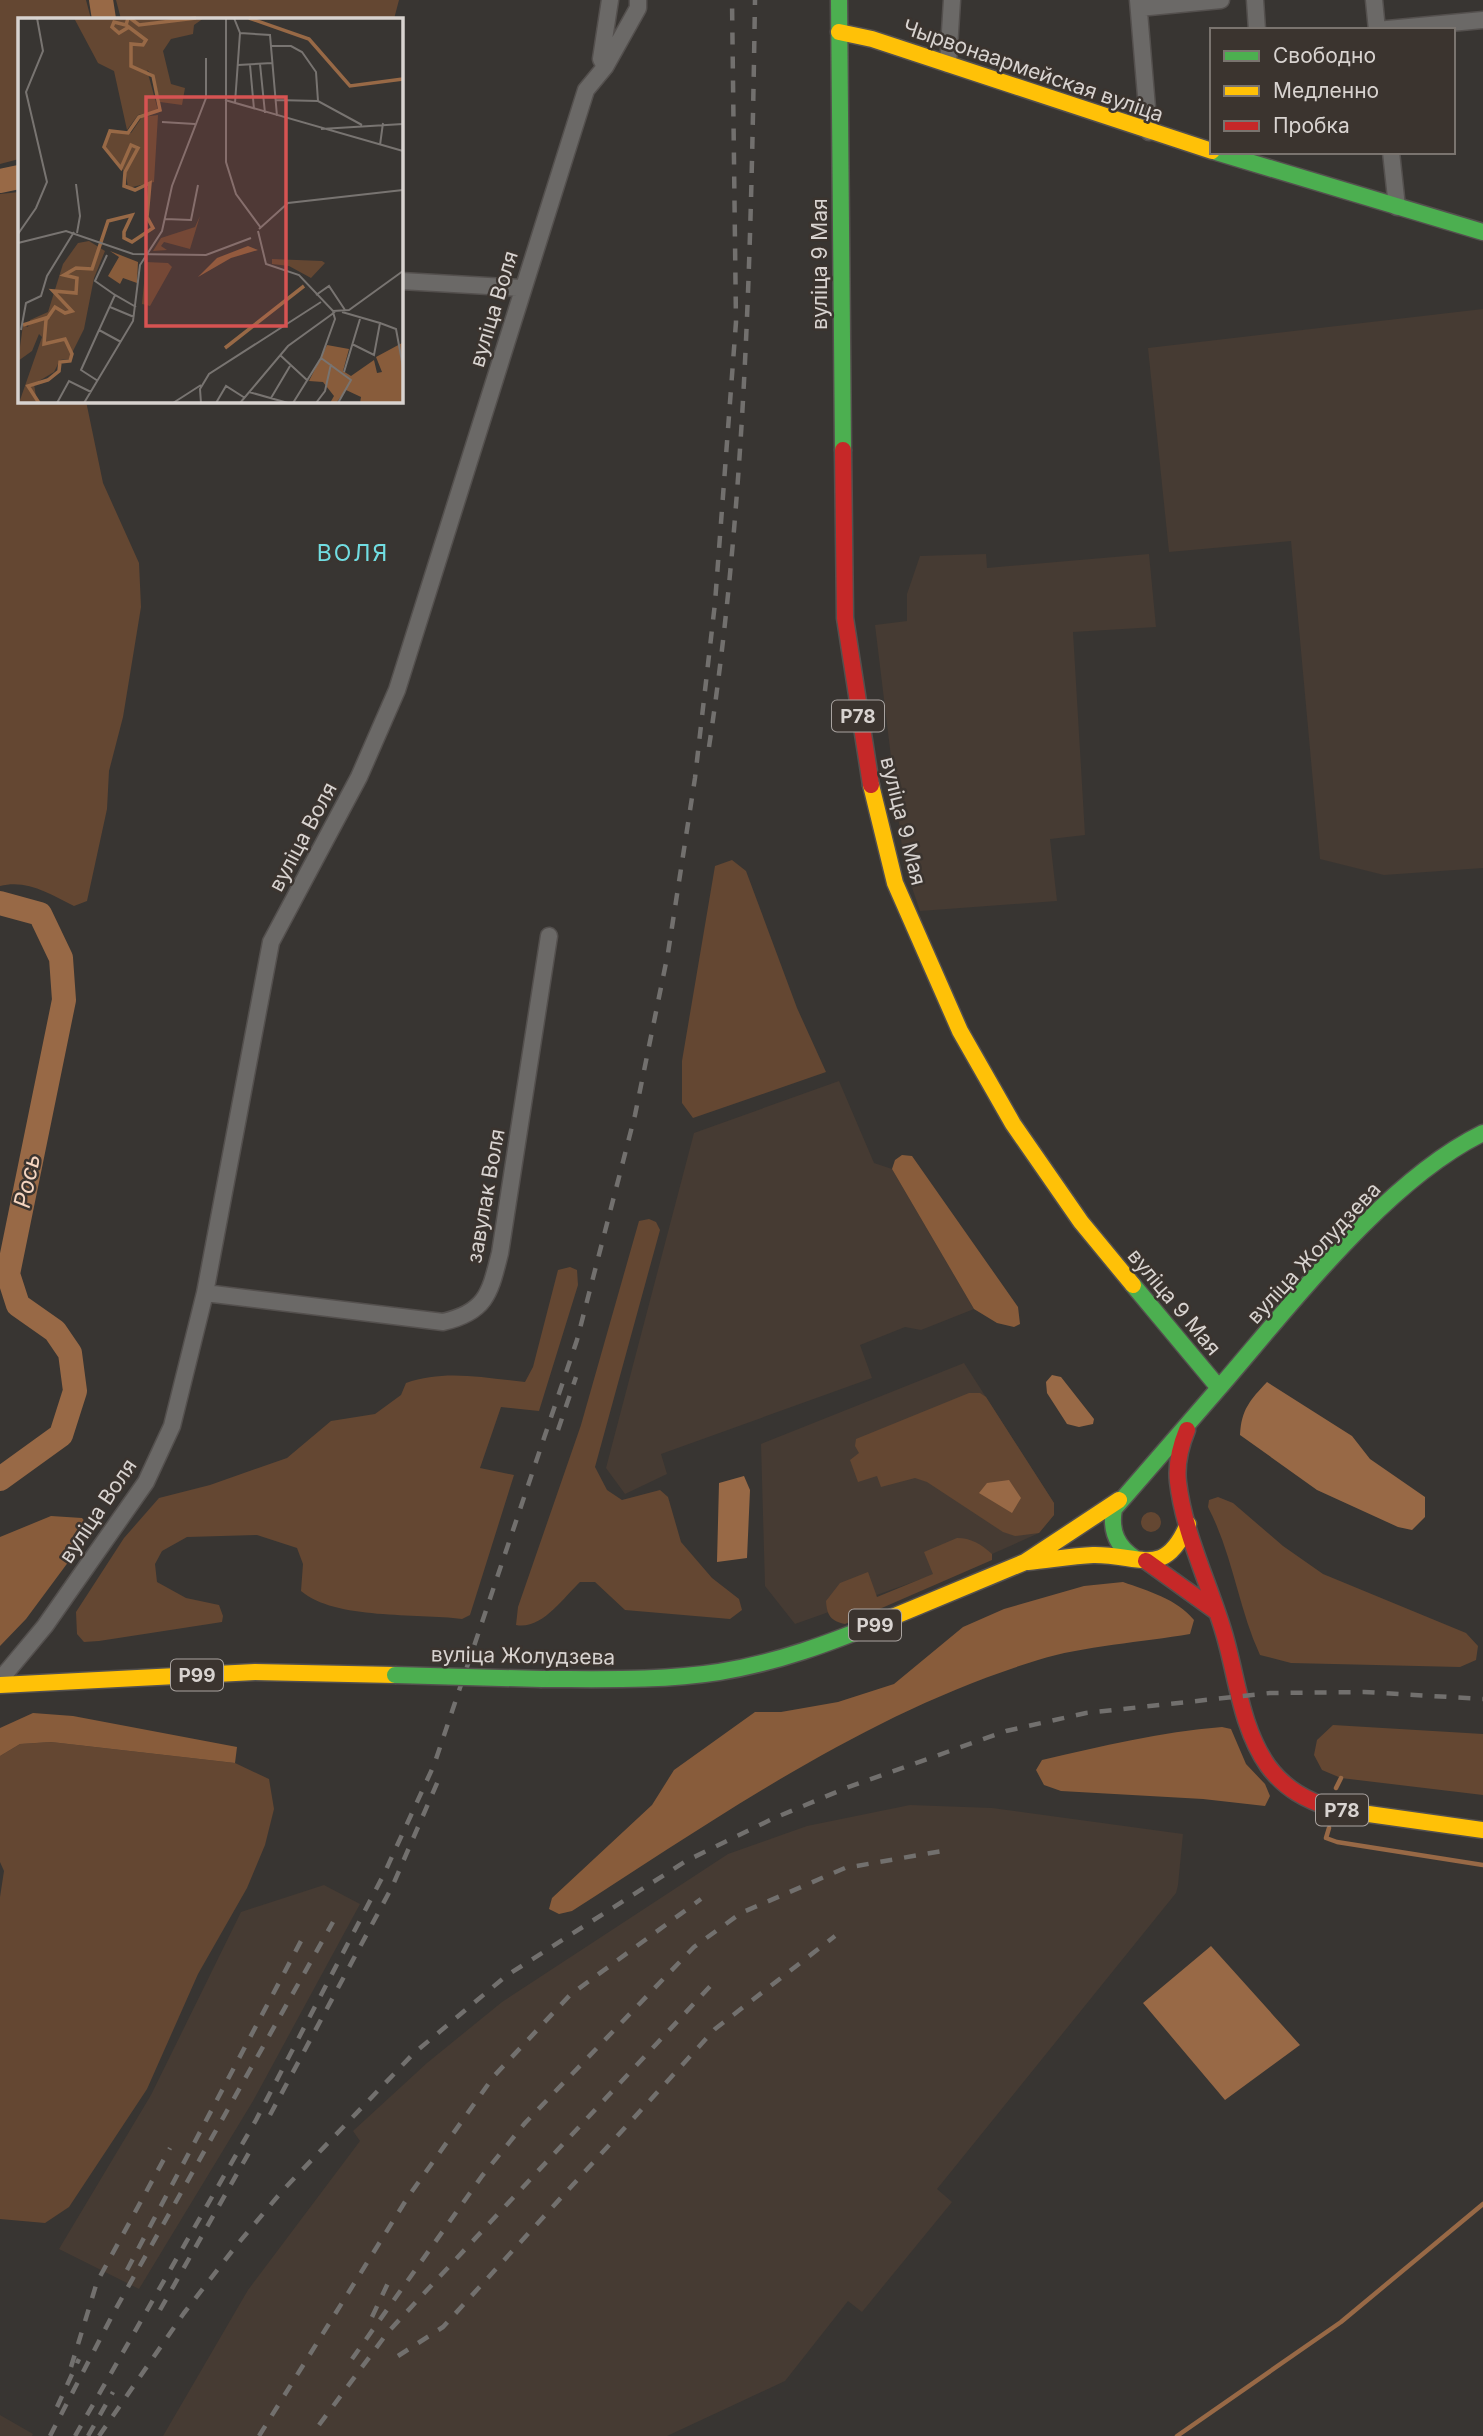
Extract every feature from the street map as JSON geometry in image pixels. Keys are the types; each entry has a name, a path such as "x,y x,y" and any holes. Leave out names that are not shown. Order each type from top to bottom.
{"main road":[{"name":"вуліца 9 Мая","path":"839,0 845,618 873,801 895,883 960,1031 1013,1124 1082,1222 1219,1388"},
{"name":"Чырвонаармейская вуліца","path":"839,32 872,39 1210,151"},
{"name":"Чырвонаармейская вуліца","path":"1228,154 1264,159 1397,207 1483,232"},
{"name":"вуліца Жолудзева","path":"1219,1388 1327,1264 1391,1200 1443,1155 1483,1133"},
{"name":"Р78","path":"1122,1497 1187,1429 1219,1388"},
{"name":"Р78","path":"1187,1429 1177,1462 1182,1503 1217,1612 1245,1717 1257,1748 1295,1794 1342,1810 1483,1830"},
{"path":"1182,1503 1169,1490 1151,1485 1122,1497 1112,1519 1112,1529 1120,1547 1217,1612"},
{"name":"Р99","path":"1025,1562 1122,1497"},
{"path":"1141,1560 1163,1558 1178,1548 1188,1524"},
{"name":"Р99","path":"1025,1562 1094,1555 1141,1560"},
{"name":"вуліца Жолудзева","path":"0,1685 255,1672 640,1679 720,1672 815,1649 1025,1562"}],"street":[{"path":"605,67 601,59 610,0"},
{"name":"вуліца Воля","path":"0,1680 45,1626 146,1482 172,1426 205,1293 271,942 359,777 397,690 586,90 605,67 638,8 639,0"},
{"path":"948,64 952,0"},
{"path":"1149,132 1138,4 1221,0"},
{"path":"1255,0 1257,28"},
{"path":"1374,0 1377,28"},
{"path":"1398,28 1483,20"},
{"path":"1391,154 1397,207"},
{"path":"402,281 522,288"},
{"name":"завулак Воля","path":"205,1293 443,1322 463,1318 479,1308 491,1286 500,1252 549,936"}],"shaded area":[{"path":"0,0 86,0 91,18 18,18 18,159 0,164"},
{"path":"116,0 399,0 394,18 121,18"},
{"path":"18,192 18,402 86,402 103,483 139,563 141,607 123,717 109,771 107,809 87,901 74,906 29,886 0,886 0,194"},
{"path":"1483,309 1483,868 1384,875 1320,859 1291,541 1169,552 1148,348"},
{"path":"986,554 987,568 1149,554 1156,627 1073,632 1085,835 1050,839 1057,901 920,911 904,864 875,625 907,621 907,594 920,556"},
{"path":"732,860 746,871 797,1008 826,1072 693,1118 682,1103 682,1061 715,866"},
{"path":"839,1081 874,1163 892,1169 974,1309 921,1330 905,1327 860,1345 872,1378 661,1454 667,1474 625,1494 606,1468 694,1133"},
{"path":"902,1155 912,1156 1018,1307 1020,1324 1014,1327 997,1323 974,1309 892,1169 895,1160"},
{"path":"649,1219 656,1222 660,1230 595,1467 607,1490 622,1500 660,1490 668,1497 681,1542 712,1578 739,1599 742,1610 730,1619 625,1610 595,1582 580,1582 543,1618 535,1623 516,1625 518,1607 581,1425 639,1221"},
{"path":"570,1267 577,1270 578,1285 539,1411 501,1407 480,1468 514,1475 470,1615 462,1619 377,1614 334,1607 301,1591 303,1564 297,1548 257,1535 187,1537 162,1551 155,1564 157,1582 186,1598 219,1605 222,1622 99,1641 84,1642 77,1634 76,1612 124,1538 159,1498 210,1485 287,1458 331,1421 375,1414 401,1395 406,1383 450,1375 525,1382 533,1367 558,1270"},
{"path":"964,1363 1054,1503 1054,1515 1039,1533 992,1554 795,1624 765,1586 761,1444"},
{"path":"1052,1375 1061,1377 1094,1419 1093,1424 1079,1427 1067,1424 1047,1393 1046,1382"},
{"path":"1267,1382 1352,1436 1370,1459 1425,1497 1425,1517 1412,1530 1398,1527 1317,1490 1240,1435 1242,1419 1248,1406"},
{"path":"969,1393 980,1393 986,1397 1054,1503 1054,1515 1039,1533 1015,1536 1003,1532 927,1482 915,1478 881,1487 877,1476 858,1482 850,1460 859,1453 855,1446 856,1439"},
{"path":"744,1476 750,1490 747,1558 717,1562 719,1483"},
{"path":"1009,1480 1021,1498 1012,1513 979,1493 987,1483"},
{"path":"1218,1497 1233,1503 1283,1546 1323,1574 1466,1633 1478,1646 1476,1660 1460,1667 1291,1663 1260,1655 1224,1544 1208,1507 1209,1500"},
{"path":"1147,1512 1155,1512 1161,1522 1155,1532 1147,1532 1141,1526 1141,1518"},
{"path":"51,1516 82,1518 92,1530 26,1619 0,1646 0,1537"},
{"path":"957,1538 980,1545 992,1554 992,1560 845,1624 836,1621 829,1614 826,1601 840,1583 868,1572 877,1597 933,1574 924,1552"},
{"path":"1123,1582 1162,1596 1179,1606 1194,1620 1190,1634 1055,1655 975,1682 914,1708 797,1769 572,1911 559,1914 549,1909 552,1898 652,1805 674,1770 755,1712 781,1712 838,1702 894,1684 963,1627 1004,1609 1084,1586"},
{"path":"33,1713 73,1716 237,1747 235,1763 51,1742 20,1744 0,1756 0,1728"},
{"path":"1333,1725 1483,1734 1483,1795 1341,1778 1322,1770 1314,1755 1317,1740"},
{"path":"1222,1727 1231,1729 1246,1764 1265,1784 1270,1796 1265,1806 1203,1799 1061,1791 1044,1785 1036,1770 1042,1760 1154,1736"},
{"path":"51,1742 235,1763 269,1779 274,1809 265,1845 247,1888 198,1974 147,2089 69,2207 45,2223 0,2219 0,1897 4,1871 0,1862 0,1756 20,1744"},
{"path":"910,1805 992,1808 1183,1834 1178,1885 1176,1893 937,2189 952,2202 862,2312 848,2301 785,2381 667,2436 163,2436 248,2290 360,2141 353,2131 427,2063 502,2002 728,1854 807,1826"},
{"path":"324,1885 360,1904 253,2101 139,2289 59,2249 151,2095 241,1912"},
{"path":"1211,1946 1300,2045 1225,2100 1143,2003"},
{"path":"0,2415 33,2434 32,2436 0,2436"}],"waterway":[{"name":"Рось","path":"101,0 104,18"},
{"name":"Рось","path":"0,181 18,177"},
{"name":"Рось","path":"0,903 40,914 61,958 64,1000 8,1274 18,1305 55,1331 70,1353 75,1391 61,1435 0,1479"},
{"path":"1336,1788 1341,1778"},
{"path":"1329,1828 1326,1838 1337,1842 1483,1865"},
{"path":"1177,2436 1341,2322 1483,2204"}],"railway":[{"path":"75,2436 256,2120 384,1874 434,1765 577,1340 635,1115 668,953 695,778 715,603 736,322 732,0"},
{"path":"709,747 739,468 748,281 755,0"},
{"path":"558,1430 576,1377"},
{"path":"99,2436 184,2313 236,2246 283,2190 413,2054 506,1976 686,1861 772,1819 846,1788 1006,1731 1086,1713 1270,1693 1364,1692 1483,1699"},
{"path":"270,2115 392,1887 438,1781"},
{"path":"352,2359 482,2176 525,2123 694,1947 741,1913 845,1868 942,1851"},
{"path":"259,2436 408,2197 494,2076 570,1995 701,1899"},
{"path":"50,2436 114,2312 333,1922"},
{"path":"398,2356 443,2327 715,2029 835,1936"},
{"path":"127,2270 301,1941"},
{"path":"319,2425 388,2332 715,1981"},
{"path":"71,2367 97,2282 170,2148"},
{"path":"160,2310 251,2149"},
{"path":"372,2317 388,2283"},
{"path":"57,2407 79,2359"},
{"path":"88,2436 113,2392"}],"traffic: fast":[{"path":"839,0 843,450"},
{"path":"1223,154 1483,232"},
{"path":"1219,1388 1341,1247 1376,1213 1411,1181 1447,1154 1483,1133"},
{"path":"1133,1285 1219,1388 1114,1509 1116,1538 1136,1559"},
{"path":"542,1679 653,1678 719,1672 802,1651 883,1621"},
{"path":"395,1675 542,1679"}],"traffic: slow":[{"path":"839,32 872,39 1210,150"},
{"path":"871,785 895,883 960,1031 1013,1124 1081,1222 1133,1285"},
{"path":"883,1621 1025,1562 1119,1500"},
{"path":"1028,1562 1093,1555 1137,1560 1160,1558 1170,1552 1188,1524"},
{"path":"0,1685 255,1672 395,1675"},
{"path":"1333,1809 1483,1830"}],"traffic: jam":[{"path":"843,450 845,618 871,785"},
{"path":"1187,1430 1178,1462 1181,1501 1223,1630 1251,1734 1268,1766 1282,1781 1305,1798 1333,1809"},
{"path":"1146,1561 1217,1612"}],"district":[{"name":"ВОЛЯ","path":"353,553"}]}
